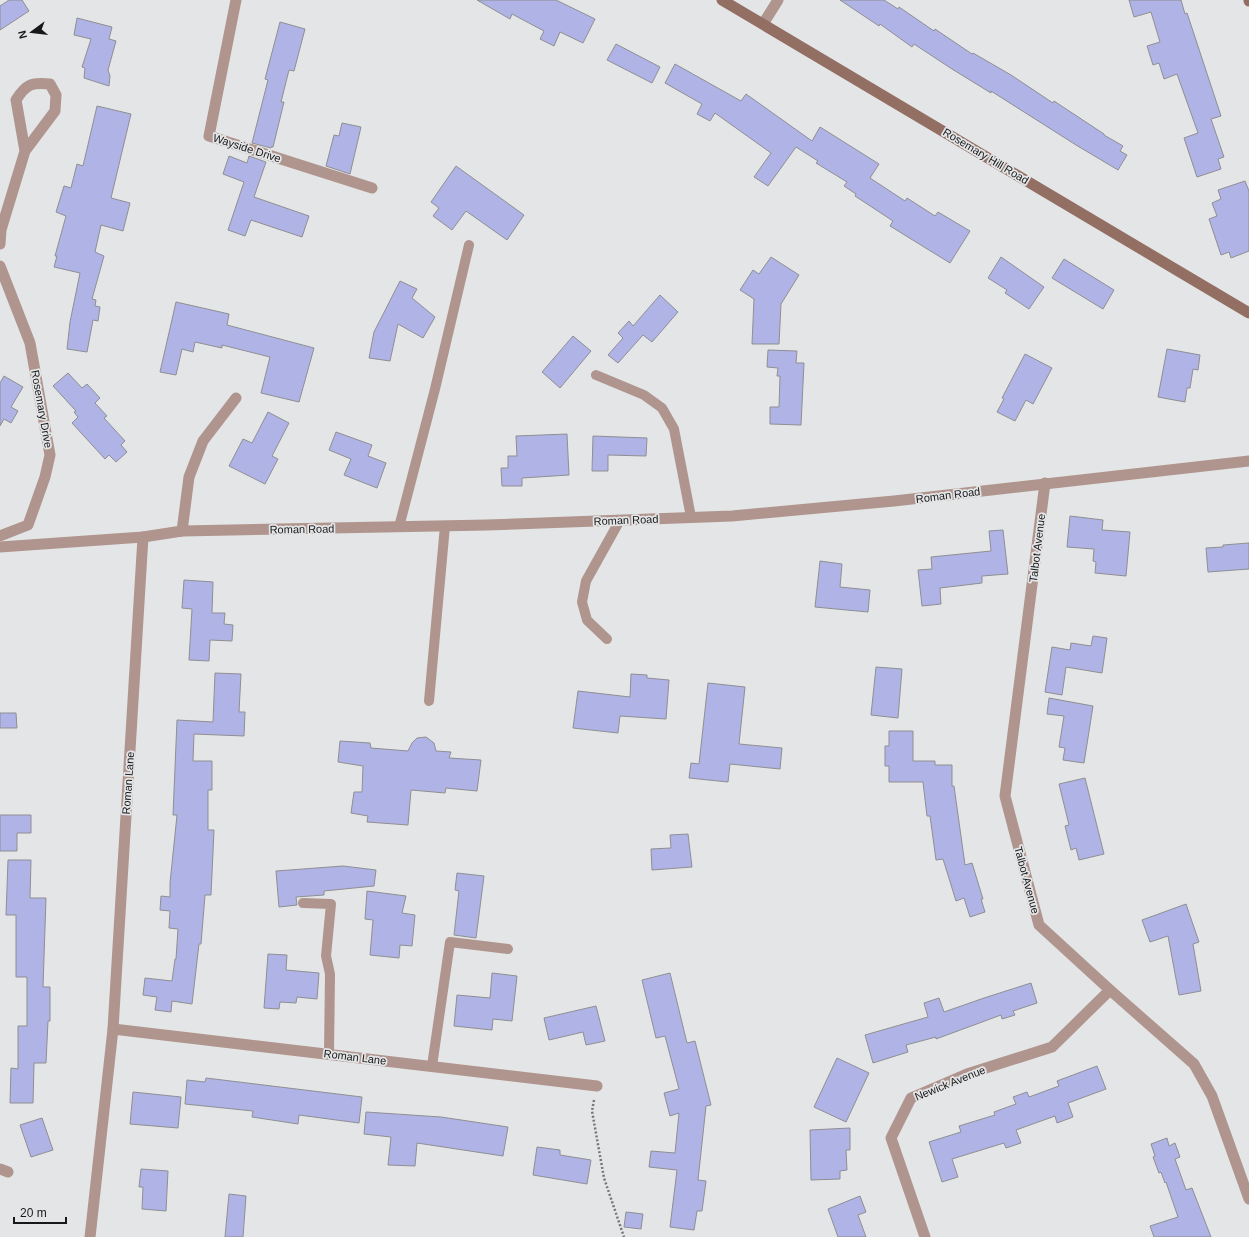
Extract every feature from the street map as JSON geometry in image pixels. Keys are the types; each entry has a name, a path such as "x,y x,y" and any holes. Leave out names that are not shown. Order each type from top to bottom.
{"main road":[{"name":"Rosemary Hill Road","path":"722,0 1249,313"}],"street":[{"name":"Wayside Drive","path":"236,0 209,136 372,188"},
{"path":"763,24 778,0"},
{"path":"0,244 2,230 25,151 55,111 56,95 50,84 36,83 23,89 16,100 25,151"},
{"name":"Rosemary Drive","path":"0,266 30,343 50,455 45,477 28,525 0,536"},
{"path":"182,531 189,477 203,441 236,398"},
{"name":"Roman Road","path":"0,547 143,537 182,531 445,526 732,516 894,501 1249,461"},
{"name":"Talbot Avenue","path":"1045,484 1005,796 1039,925 1194,1064 1212,1096 1249,1199"},
{"name":"Roman Lane","path":"90,1237 113,1028 143,537"},
{"name":"Newick Avenue","path":"925,1237 891,1138 911,1098 967,1074 1052,1048 1110,990"},
{"name":"Roman Lane","path":"113,1028 597,1086"}],"lane":[{"path":"399,527 435,389 469,246"},
{"path":"596,375 644,395 662,408 674,429 691,517"},
{"path":"607,638 587,620 582,602 586,581 620,520"},
{"path":"429,701 445,526"},
{"path":"303,904 331,904 326,956 330,974 329,1054"},
{"path":"432,1066 450,942 508,949"}],"path":[{"path":"597,1086 592,1111 604,1178 624,1237"}],"building":[{"path":"9,0 22,0 29,11 0,30 0,6"},
{"path":"477,0 556,0 595,19 583,43 560,32 554,46 540,39 544,31 512,14 510,19"},
{"path":"840,0 884,0 898,9 899,7 934,31 935,29 972,54 973,53 1011,75 1053,103 1054,101 1123,146 1120,151 1127,155 1118,170 991,91 991,93 952,69 914,44 912,47 880,24 879,26"},
{"path":"1129,0 1181,0 1185,14 1187,13 1221,116 1211,119 1224,157 1218,159 1221,169 1197,177 1184,138 1198,133 1177,74 1164,79 1159,63 1153,65 1147,46 1160,42 1151,12 1134,17"},
{"path":"77,18 112,27 109,39 116,41 108,70 110,76 109,86 84,78 85,68 82,67 91,39 74,35"},
{"path":"280,22 305,29 294,71 289,70 281,102 284,102 273,147 271,148 252,143 268,80 265,79"},
{"path":"616,44 660,67 652,83 607,60"},
{"path":"675,64 741,101 746,94 812,141 820,127 879,164 870,178 905,201 907,198 935,216 938,212 970,231 950,263 890,226 893,221 855,196 856,194 844,186 847,182 816,163 818,161 796,147 768,186 754,177 771,153 715,113 710,121 697,114 702,104 665,83"},
{"path":"97,106 131,114 111,198 130,203 123,231 101,225 95,252 104,256 92,299 96,300 95,306 100,307 98,321 93,320 87,352 67,349 70,322 80,273 54,267 57,256 55,256 66,216 56,212 64,186 71,188 77,164 83,166"},
{"path":"342,123 361,127 350,174 326,166 334,135 339,136"},
{"path":"229,156 247,163 249,156 266,162 254,197 309,216 302,237 251,220 245,236 228,230 244,182 223,174"},
{"path":"456,166 524,215 507,240 466,211 452,230 433,216 439,208 431,202"},
{"path":"1245,181 1249,191 1249,251 1231,258 1229,252 1221,255 1209,219 1217,216 1212,203 1221,199 1218,190"},
{"path":"771,257 799,275 781,304 779,344 752,344 754,299 740,290 753,270 759,274"},
{"path":"1001,257 1044,287 1029,309 1005,293 1007,290 988,278"},
{"path":"1064,259 1114,290 1103,309 1052,278"},
{"path":"400,281 417,289 412,298 435,317 423,338 398,324 390,361 369,358 374,332"},
{"path":"660,295 678,312 652,342 643,335 618,363 608,355 623,338 618,333 629,321 633,326"},
{"path":"176,302 229,314 227,325 314,348 299,402 261,393 270,357 222,345 222,348 195,342 193,352 182,349 176,375 160,372"},
{"path":"573,336 591,351 560,388 542,372"},
{"path":"1167,349 1200,355 1198,370 1193,369 1190,388 1187,388 1185,402 1158,397"},
{"path":"768,350 797,351 796,363 804,363 801,425 770,424 770,407 779,407 780,376 777,376 778,368 767,367"},
{"path":"1025,354 1052,368 1033,404 1026,400 1015,421 997,412 1004,399 1002,398"},
{"path":"68,373 82,388 87,384 100,398 95,403 107,416 104,418 125,441 121,445 127,452 116,462 109,455 105,459 72,423 78,417 74,412 76,411 53,386"},
{"path":"4,376 23,387 11,407 18,411 11,423 4,419 0,426 0,383"},
{"path":"268,412 289,423 272,456 278,459 265,484 229,466 243,439 252,443"},
{"path":"336,432 372,445 368,456 386,463 377,488 344,475 351,459 329,450"},
{"path":"567,434 569,475 522,478 522,486 502,486 501,468 508,468 508,456 517,456 516,436"},
{"path":"593,436 647,438 646,456 608,455 608,471 592,471"},
{"path":"1070,516 1103,520 1102,530 1130,532 1126,576 1095,573 1096,562 1093,561 1094,549 1067,547"},
{"path":"1003,530 1008,574 982,576 982,583 940,588 941,604 922,606 918,570 932,569 931,557 991,551 989,531"},
{"path":"1249,543 1249,569 1208,572 1206,548"},
{"path":"820,561 842,564 840,587 870,590 868,612 815,607"},
{"path":"184,580 213,582 212,613 225,613 224,624 233,625 232,641 210,640 209,661 189,660 192,609 182,608"},
{"path":"1093,636 1107,638 1102,673 1066,667 1062,695 1045,692 1052,647 1070,650 1071,643 1091,646"},
{"path":"876,667 902,669 898,718 871,715"},
{"path":"215,673 241,674 239,712 245,712 244,736 194,734 193,761 212,761 212,790 208,790 208,830 214,830 211,895 205,895 201,944 199,944 192,1004 172,1001 171,1012 155,1010 157,997 143,995 145,978 172,981 176,959 178,929 169,928 170,911 160,910 161,896 170,897 177,815 173,815 177,720 213,722"},
{"path":"631,674 647,675 647,678 669,680 666,719 620,716 618,733 573,728 578,691 630,697"},
{"path":"708,683 745,687 739,744 782,748 780,769 730,764 728,782 689,778 691,763 699,764"},
{"path":"1049,698 1093,706 1084,763 1063,760 1065,748 1059,747 1064,716 1047,714"},
{"path":"0,713 16,713 17,728 0,728"},
{"path":"889,731 913,731 913,761 935,761 935,765 952,765 952,786 954,786 965,865 972,863 983,899 981,899 985,912 970,917 964,898 956,901 943,859 936,860 930,816 927,816 923,782 889,782 889,766 885,766 885,746 889,746"},
{"path":"426,737 434,743 436,751 451,752 449,758 481,760 477,791 446,788 445,793 411,790 408,825 367,822 368,816 351,813 354,792 362,792 363,766 338,762 340,741 370,743 371,748 408,751 412,743 417,738"},
{"path":"1085,778 1104,854 1079,860 1076,848 1071,850 1065,826 1069,825 1059,784"},
{"path":"0,815 31,815 31,833 17,833 17,851 0,851"},
{"path":"688,834 692,867 652,870 651,849 671,848 670,835"},
{"path":"8,860 31,860 30,898 46,898 43,987 50,987 50,1021 48,1021 46,1063 34,1063 33,1103 10,1103 11,1068 18,1069 18,1026 27,1026 27,977 16,977 16,915 6,915"},
{"path":"343,866 376,870 374,886 324,891 324,895 296,897 297,905 279,907 276,871"},
{"path":"457,873 484,876 476,938 454,935 459,891 455,890"},
{"path":"367,891 406,896 402,913 415,915 412,946 400,945 399,958 370,955 373,920 365,919"},
{"path":"1186,904 1199,942 1193,944 1201,991 1179,995 1168,936 1150,942 1142,920"},
{"path":"268,954 287,955 286,970 319,973 317,999 297,997 296,1003 280,1002 279,1009 264,1008"},
{"path":"492,973 517,976 512,1021 493,1019 492,1030 454,1026 457,995 490,998"},
{"path":"670,973 687,1043 695,1041 711,1105 706,1106 698,1180 706,1181 702,1211 697,1211 694,1230 670,1227 677,1170 649,1167 651,1151 675,1153 679,1113 670,1116 664,1093 679,1089 665,1036 656,1038 642,980"},
{"path":"1031,983 1037,1003 1013,1011 1015,1015 1002,1019 1001,1015 936,1039 936,1037 906,1045 908,1052 873,1063 865,1035 928,1017 924,1003 939,998 944,1012"},
{"path":"596,1006 605,1041 586,1045 583,1032 549,1040 544,1018"},
{"path":"837,1058 869,1073 846,1122 814,1107"},
{"path":"1097,1066 1106,1089 1068,1103 1073,1117 1057,1123 1055,1116 1016,1130 1021,1143 1006,1148 1004,1143 952,1159 958,1177 942,1182 929,1142 961,1132 959,1126 995,1115 994,1112 1016,1104 1013,1097 1027,1092 1029,1097 1059,1086 1057,1081"},
{"path":"206,1078 362,1097 359,1123 299,1115 298,1124 252,1117 253,1111 185,1104 187,1080 205,1082"},
{"path":"133,1092 181,1097 178,1128 130,1124"},
{"path":"366,1112 441,1117 508,1127 503,1156 417,1143 415,1166 388,1165 391,1137 364,1134"},
{"path":"42,1118 53,1150 31,1157 20,1125"},
{"path":"850,1128 850,1150 846,1150 847,1170 840,1171 840,1179 811,1180 810,1130"},
{"path":"1167,1138 1169,1146 1175,1143 1180,1157 1175,1159 1186,1190 1192,1188 1211,1237 1154,1237 1150,1226 1178,1217 1166,1182 1165,1183 1161,1172 1159,1173 1153,1157 1155,1156 1151,1144"},
{"path":"537,1147 560,1150 560,1155 591,1160 587,1184 533,1175"},
{"path":"141,1169 168,1171 166,1211 142,1209 143,1187 139,1187"},
{"path":"229,1194 246,1196 243,1237 225,1237"},
{"path":"860,1196 866,1212 858,1215 866,1237 838,1237 828,1209"},
{"path":"626,1212 643,1214 641,1229 624,1227"}]}
